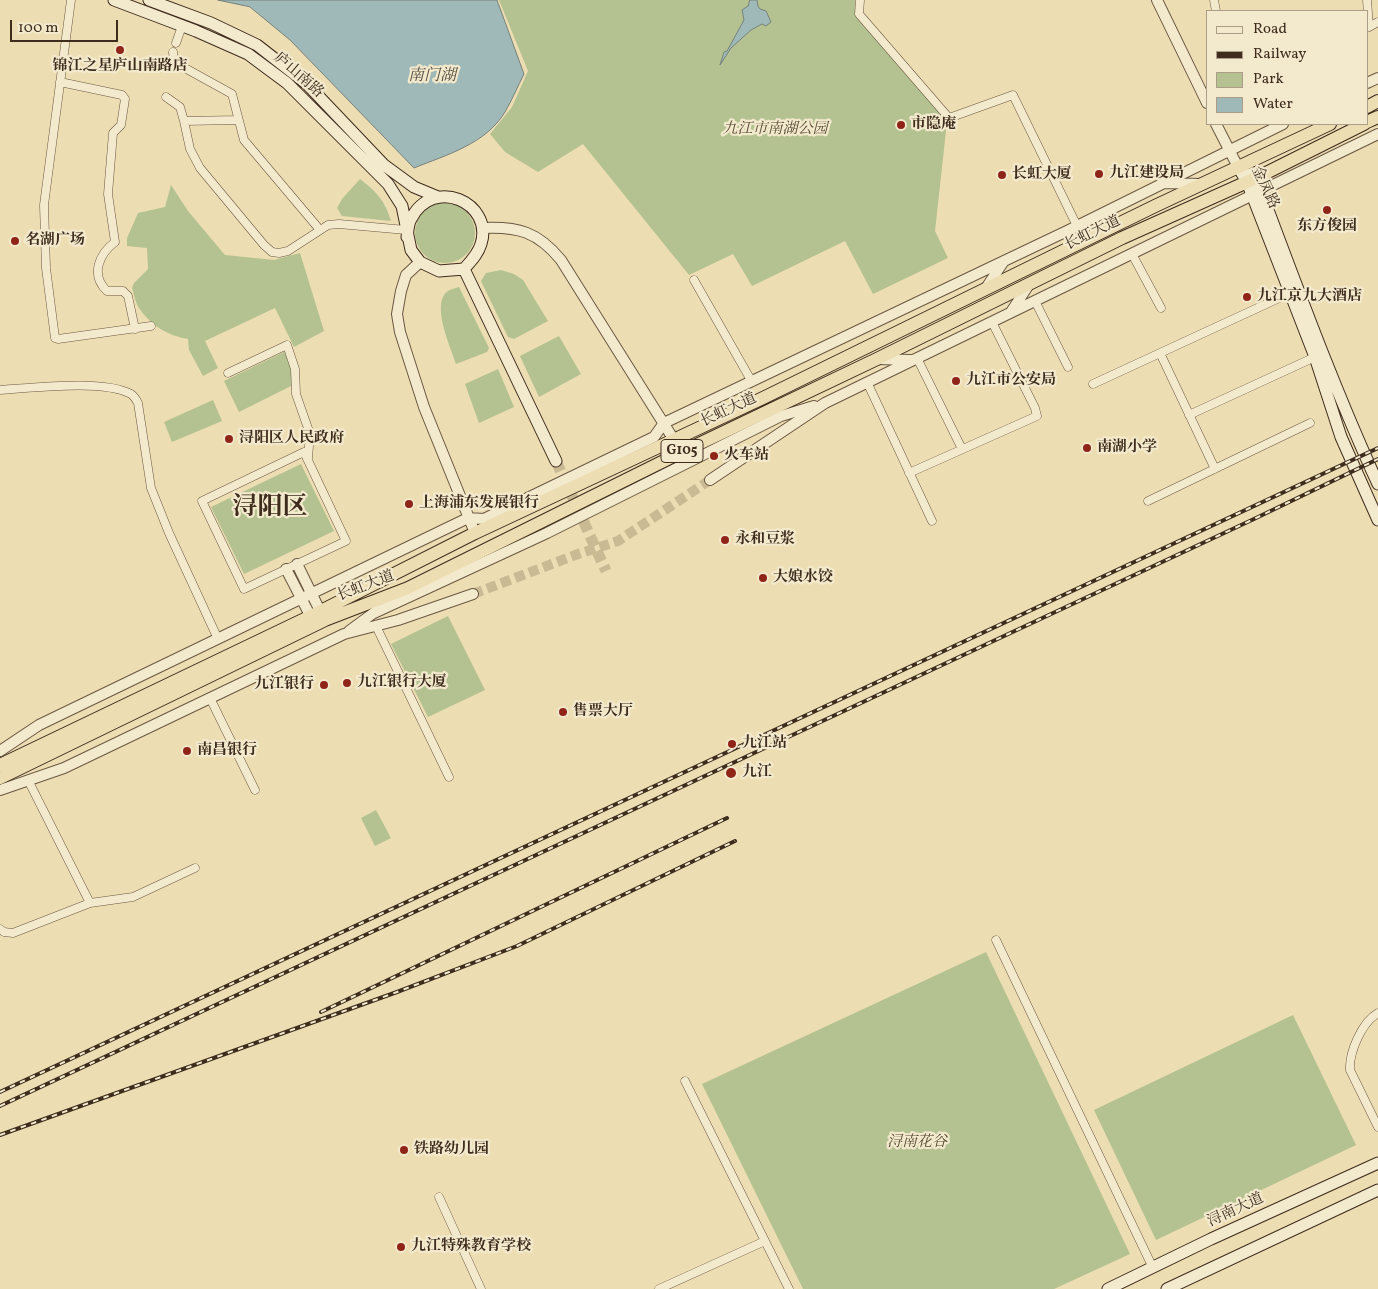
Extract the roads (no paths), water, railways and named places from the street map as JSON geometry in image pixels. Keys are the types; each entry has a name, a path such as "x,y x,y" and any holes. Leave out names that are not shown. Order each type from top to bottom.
{"highway":[{"name":"长虹大道","path":"0,778 317,618 475,533 674,440 1328,125"},
{"name":"长虹大道","path":"0,766 317,618 408,588 682,452 877,359 1122,238 1252,180 1361,125"}],"main road":[{"name":"庐山南路","path":"114,0 248,54 287,83 388,184 402,206 407,234"},
{"name":"庐山南路","path":"149,0 211,23 257,45 307,84 384,165 414,187 438,197"},
{"name":"金凤路","path":"1238,168 1252,180 1338,393 1378,484"},
{"name":"金凤路","path":"1257,193 1290,293 1316,357 1340,437 1378,520"},
{"path":"447,196 465,201 476,212 482,228 482,243 475,257 464,269 438,271 420,262 411,250 407,234 410,220 418,208 425,202 447,196"},
{"path":"464,269 556,462"},
{"name":"浔南大道","path":"1108,1289 1211,1239 1378,1163"},
{"path":"1167,1289 1378,1190"}],"street":[{"path":"71,0 44,206 46,268 55,338 152,326"},
{"path":"860,0 859,14 949,118 1013,95 1077,226"},
{"path":"1157,0 1206,102"},
{"path":"1368,28 1378,22"},
{"path":"176,43 182,26"},
{"path":"173,52 174,62 232,94 244,140 320,230"},
{"path":"60,82 122,95 125,99 121,125 114,133 108,194 115,242 102,256 98,272 99,279 107,291 124,292 128,296 135,328"},
{"path":"166,97 180,106 190,149 200,168 264,245 272,252 279,253 288,250 320,230 339,224 407,234"},
{"path":"184,120 238,120"},
{"path":"1216,125 1238,168"},
{"path":"0,751 39,725 468,518 484,519 645,442 654,437 664,423 1077,226 1281,125"},
{"path":"710,480 825,403 1378,134"},
{"path":"1161,183 1202,184"},
{"path":"482,228 503,227 528,232 555,252 674,440"},
{"path":"1132,254 1161,308"},
{"path":"984,291 1005,260"},
{"path":"420,262 406,275 401,291 397,314 400,332 424,407 475,533"},
{"path":"694,280 752,382"},
{"path":"1011,313 1030,284"},
{"path":"1093,384 1290,293"},
{"path":"1035,301 1068,367"},
{"path":"909,472 1037,416 1035,408 992,322"},
{"path":"228,373 286,345 295,369 296,394 310,434 308,460"},
{"path":"1160,353 1215,469"},
{"path":"1189,415 1316,357"},
{"path":"877,359 915,359"},
{"path":"915,359 962,449"},
{"path":"867,382 932,521"},
{"path":"0,390 95,386 113,388 133,395 138,403 151,488 218,639"},
{"path":"374,613 546,533 781,416 825,403"},
{"path":"1148,501 1310,423"},
{"path":"304,452 346,541 297,564 244,589 202,501 304,452"},
{"path":"297,564 312,594 317,618"},
{"path":"286,569 302,599 317,618"},
{"path":"0,790 64,768 344,634 408,588"},
{"path":"344,634 376,626 474,594"},
{"path":"376,626 449,778"},
{"path":"210,698 255,790"},
{"path":"28,780 90,903"},
{"path":"0,929 4,932 13,932 90,903 132,897 195,868"},
{"path":"996,940 1154,1268"},
{"path":"1378,1013 1369,1020 1359,1037 1354,1049 1350,1070 1378,1127"},
{"path":"685,1081 789,1289"},
{"path":"439,1197 481,1289"},
{"path":"659,1289 765,1241"}],"water":[{"name":"南门湖","path":"218,0 497,0 524,74 505,112 487,132 452,153 414,168 290,40 250,7"},
{"path":"750,0 757,0 758,6 766,11 771,22 766,26 762,24 751,30 731,48 720,65 724,52 727,51 744,20 742,10 748,6"}],"tunnel":[{"path":"556,461 606,571"},
{"path":"473,594 578,554 618,541 710,480"}],"railway":[{"path":"0,1092 1378,448"},
{"path":"0,1106 1254,519 1378,459"},
{"path":"321,1012 727,818"},
{"path":"0,1135 397,992 517,946 735,841"}],"place":[{"name":"锦江之星庐山南路店","path":"120,50"},
{"name":"市隐庵","path":"901,125"},
{"name":"九江建设局","path":"1099,174"},
{"name":"长虹大厦","path":"1002,175"},
{"name":"东方俊园","path":"1327,210"},
{"name":"名湖广场","path":"15,241"},
{"name":"九江京九大酒店","path":"1247,297"},
{"name":"九江市公安局","path":"956,381"},
{"name":"浔阳区人民政府","path":"229,439"},
{"name":"南湖小学","path":"1087,448"},
{"name":"火车站","path":"714,456"},
{"name":"上海浦东发展银行","path":"409,504"},
{"name":"永和豆浆","path":"725,540"},
{"name":"大娘水饺","path":"763,578"},
{"name":"九江银行大厦","path":"347,683"},
{"name":"九江银行","path":"324,685"},
{"name":"售票大厅","path":"563,712"},
{"name":"九江站","path":"732,744"},
{"name":"南昌银行","path":"187,751"},
{"name":"九江","path":"731,773"},
{"name":"铁路幼儿园","path":"404,1150"},
{"name":"九江特殊教育学校","path":"401,1247"}],"district":[{"name":"浔阳区","path":"270,509"}],"park label":[{"name":"九江市南湖公园","path":"775,130"},
{"name":"浔南花谷","path":"917,1143"}]}
